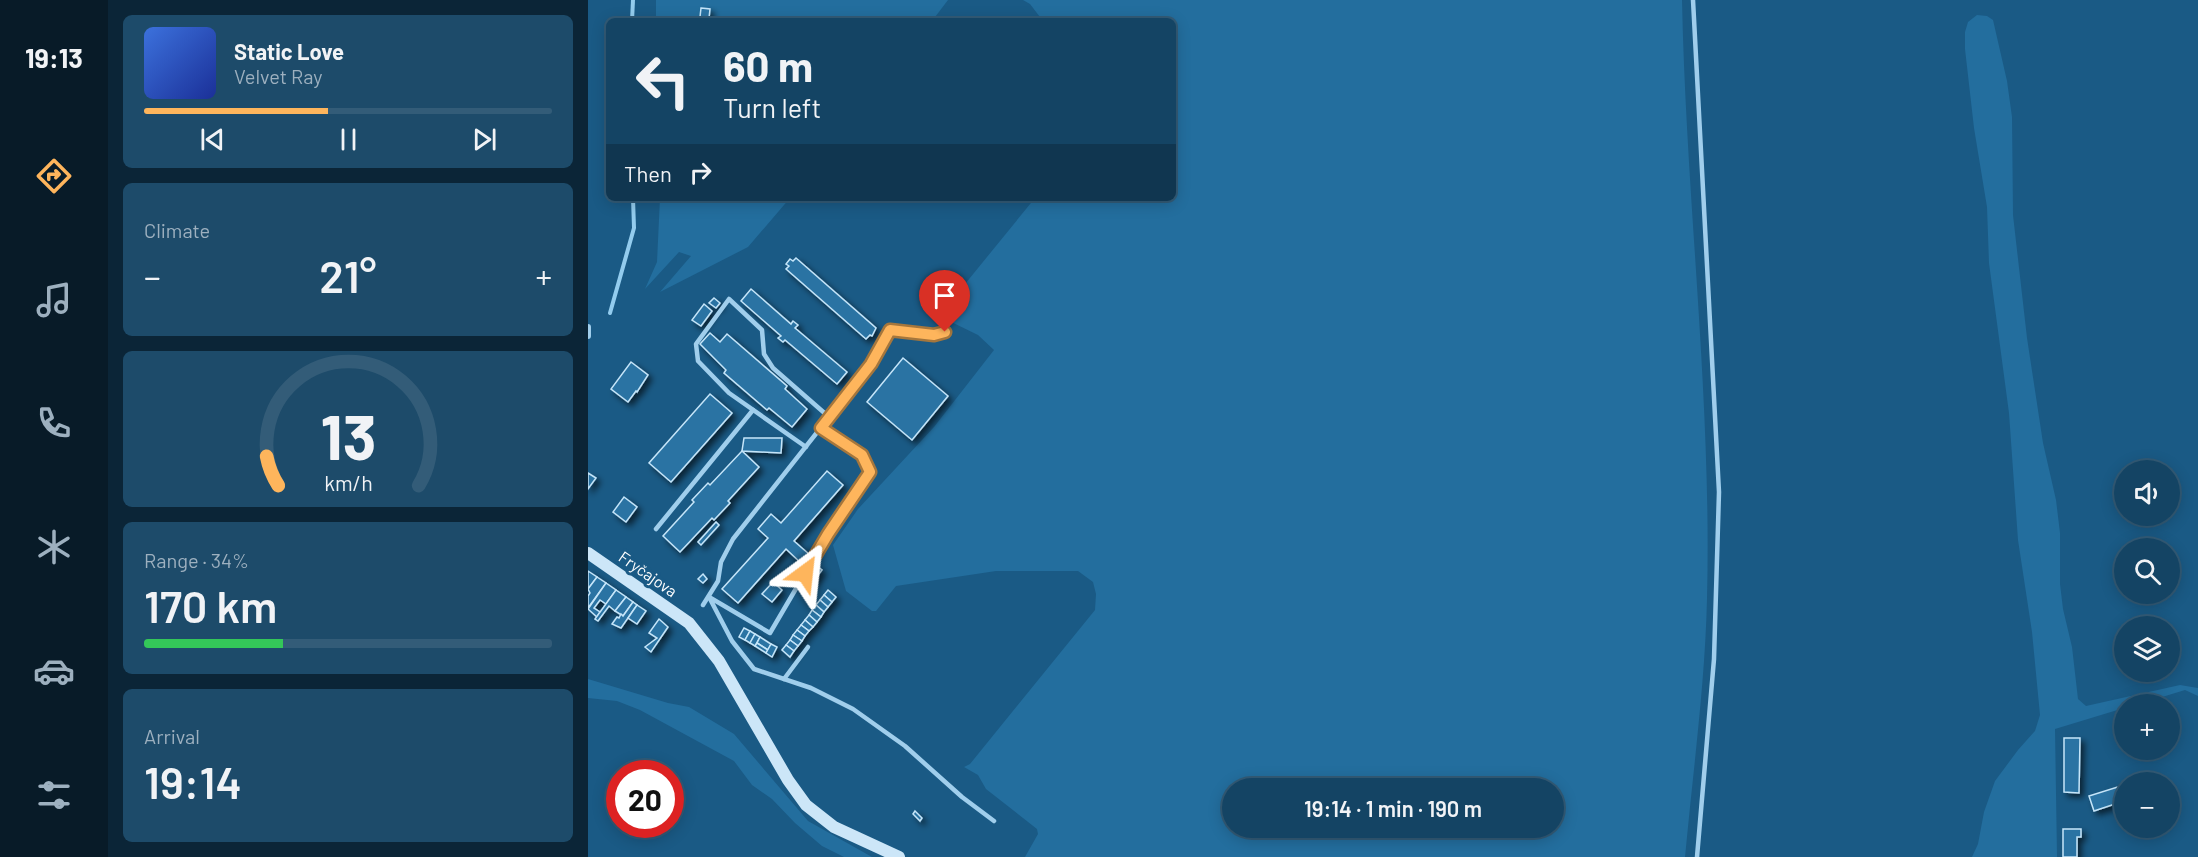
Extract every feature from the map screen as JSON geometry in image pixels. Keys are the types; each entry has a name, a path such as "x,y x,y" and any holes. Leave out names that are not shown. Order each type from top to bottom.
{"main road":[{"name":"Fryčajova","path":"588,553 689,623 719,662 788,780 806,805 834,827 899,857"}],"street":[{"path":"588,327 588,336"}],"lane":[{"path":"1693,0 1719,492 1714,659 1697,857"},
{"path":"806,447 729,393 698,361 696,344 729,299 762,330 764,354 773,368 829,417"},
{"path":"703,605 718,581 721,562 733,539 871,364 890,330 934,335 945,332"},
{"path":"656,529 753,410"},
{"path":"709,597 770,633 828,534 870,472 862,455 821,428"},
{"path":"709,597 732,641 754,669 811,688 853,709 905,746 962,797 994,821"},
{"path":"784,679 808,647"}],"shaded area":[{"path":"656,0 948,0 934,18 656,18"},
{"path":"1023,0 1682,0 1708,524 1704,664 1685,857 1025,857 1038,834 1037,829 986,789 978,775 964,767 970,764 1095,610 1096,594 1093,582 1078,571 996,571 896,586 876,611 872,611 846,591 833,545 858,509 934,427 994,350 978,335 939,316 1033,201 1176,201 1176,18 1041,18 1030,4"},
{"path":"1977,15 1987,16 1993,20 2007,81 2012,117 2013,215 2027,338 2043,443 2056,500 2060,533 2060,584 2072,647 2078,699 2086,706 2114,700 2114,711 2055,729 2057,857 1972,857 1978,844 1984,812 1995,781 2035,731 2040,715 2032,632 2018,540 2009,413 1989,263 1987,207 1974,128 1965,49 1965,32 1968,22"},
{"path":"660,201 787,201 748,247 660,292 691,256 679,252 645,289 657,262"},
{"path":"588,679 689,707 734,734 808,821 872,857 844,857 822,846 772,799 752,785 734,761 640,710 617,701 588,698"},
{"path":"2180,685 2198,688 2198,696 2185,690 2172,694 2140,694"}],"building":[{"path":"701,8 710,9 709,18 700,17"},
{"path":"796,258 876,328 872,336 866,339 786,269 789,266 786,264 790,259 793,261"},
{"path":"751,289 791,324 793,321 798,325 795,328 847,372 837,384 785,340 783,342 778,338 781,336 741,301"},
{"path":"714,298 720,303 716,308 709,303"},
{"path":"704,304 712,311 701,326 692,320"},
{"path":"710,333 720,342 727,334 787,386 785,389 807,409 792,427 769,408 767,410 724,373 726,370 700,344"},
{"path":"903,358 948,396 912,440 867,402"},
{"path":"631,362 648,375 628,402 611,389"},
{"path":"710,394 732,413 671,482 649,463"},
{"path":"744,438 782,438 781,453 742,451"},
{"path":"742,451 759,467 728,501 730,503 714,520 712,518 680,552 663,536 694,502 692,500 708,483 710,485"},
{"path":"827,471 843,485 794,541 810,555 802,564 786,549 738,603 722,589 768,538 758,529 771,514 781,523"},
{"path":"588,473 596,478 588,489"},
{"path":"624,497 637,507 626,522 613,512"},
{"path":"716,522 719,525 701,545 698,542"},
{"path":"817,566 822,570 813,582 808,579"},
{"path":"588,571 597,577 588,589"},
{"path":"703,574 707,579 703,583 698,579"},
{"path":"597,577 606,583 588,608 590,593 588,589"},
{"path":"773,582 782,590 772,602 762,594"},
{"path":"606,583 616,590 606,604 600,600 594,608 600,612 597,617 588,609"},
{"path":"616,590 626,597 615,611 609,606 598,621 595,619"},
{"path":"828,590 836,597 832,602 824,595"},
{"path":"824,595 832,602 828,607 820,600"},
{"path":"626,597 633,602 623,616 615,611"},
{"path":"820,600 828,607 824,612 816,605"},
{"path":"633,602 637,605 621,628 612,624 621,614 623,616"},
{"path":"637,605 646,611 637,624 628,618"},
{"path":"816,605 824,612 821,617 812,610"},
{"path":"812,610 821,617 817,622 809,615"},
{"path":"809,615 817,622 813,627 805,620"},
{"path":"659,619 668,627 651,652 645,647 657,638 649,633"},
{"path":"805,620 813,627 809,631 801,625"},
{"path":"801,625 809,631 805,636 797,630"},
{"path":"744,628 750,631 745,640 739,637"},
{"path":"797,630 805,636 802,641 793,635"},
{"path":"750,631 755,634 750,643 745,640"},
{"path":"755,634 760,637 755,646 750,643"},
{"path":"793,635 802,641 798,646 790,640"},
{"path":"760,637 771,644 768,650 757,643"},
{"path":"790,640 798,646 794,651 786,645"},
{"path":"757,643 768,650 766,653 755,646"},
{"path":"771,644 777,647 772,657 766,653"},
{"path":"786,645 794,651 790,657 782,650"},
{"path":"2064,738 2080,738 2079,793 2064,792"},
{"path":"2114,788 2114,804 2094,811 2089,796"},
{"path":"915,811 922,818 920,821 913,814"},
{"path":"2063,829 2081,829 2081,837 2077,837 2077,857 2063,857"}],"waterway":[{"path":"632,18 633,0"},
{"path":"610,313 634,228 633,201"}],"route":[{"path":"805,573 870,472 862,455 821,428 871,364 890,330 934,335 945,332"}]}
